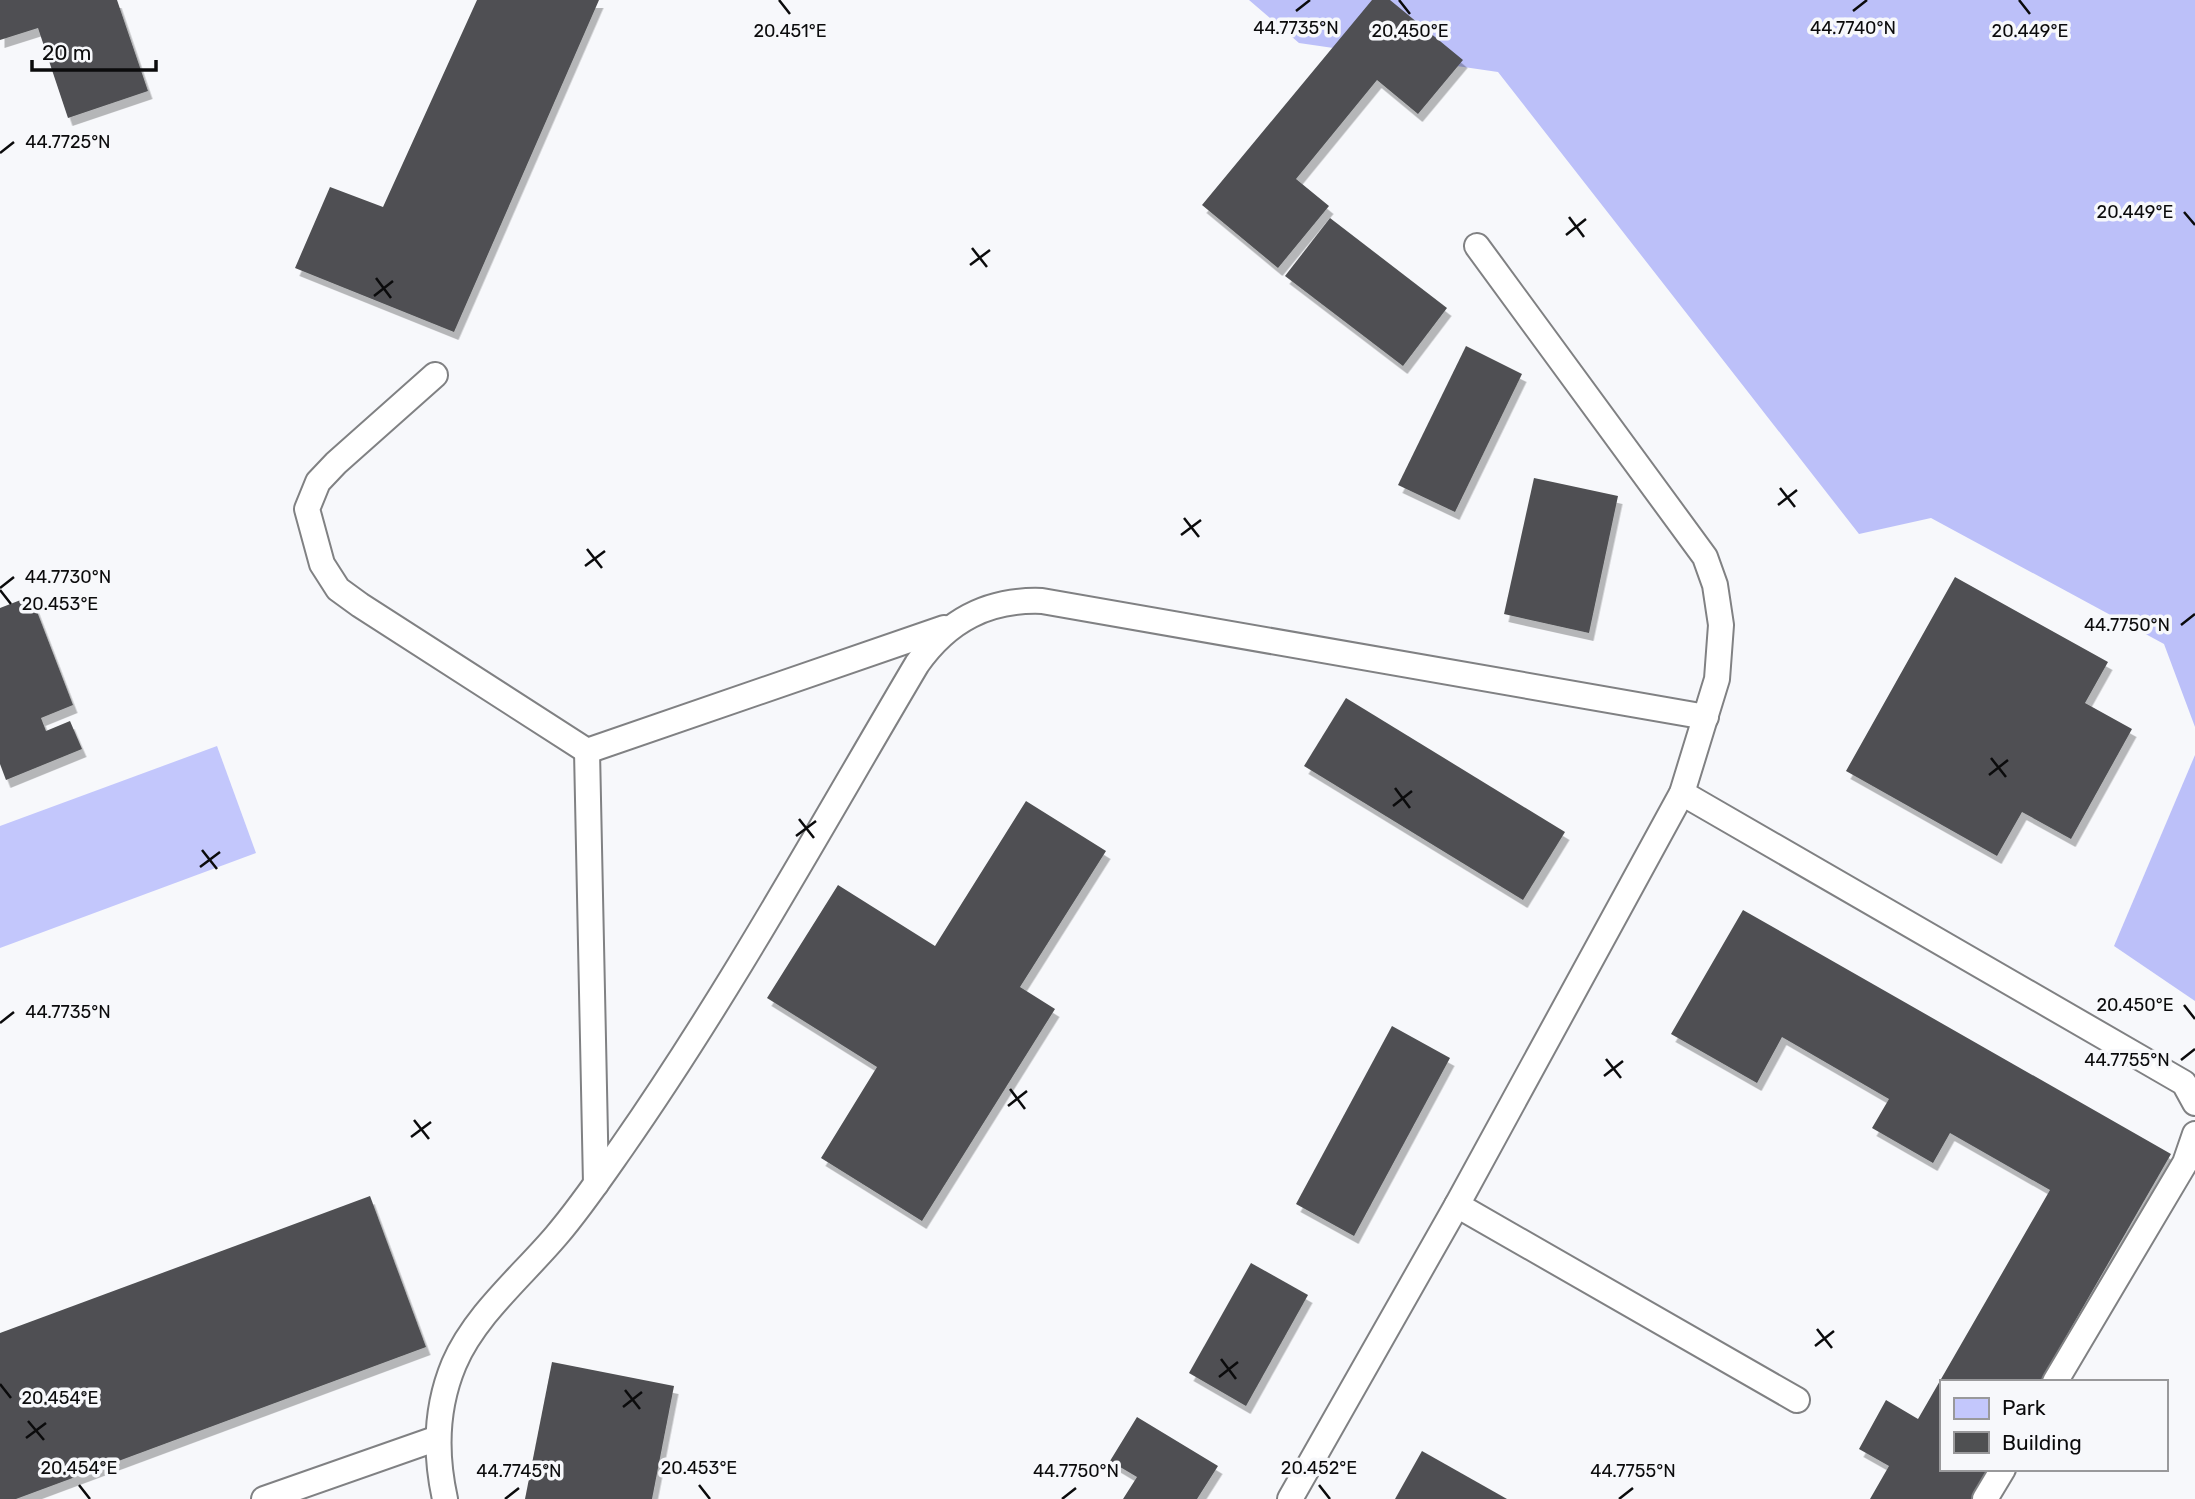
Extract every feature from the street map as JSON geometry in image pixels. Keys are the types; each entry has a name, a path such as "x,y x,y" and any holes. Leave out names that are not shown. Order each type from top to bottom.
{"lane":[{"path":"1290,1499 1457,1205 1682,793 1717,679 1721,625 1716,585 1705,556 1477,246"},
{"path":"435,375 318,482 307,509 322,564 338,589 360,605 587,751"},
{"path":"445,1499 438,1438 442,1401 454,1363 480,1323 596,1184 706,1019 918,664 933,642 967,615 1016,600 1042,601 1706,717"},
{"path":"587,751 950,626"},
{"path":"587,751 596,1184"},
{"path":"1682,793 2185,1083 2195,1103"},
{"path":"2056,1380 2185,1163 2195,1134"},
{"path":"1457,1205 1797,1400"},
{"path":"264,1499 438,1438"},
{"path":"1985,1499 2002,1471"}],"green space":[{"path":"217,746 256,853 0,948 0,826"}],"shaded area":[{"path":"1249,0 2195,0 2195,727 2164,644 1931,518 1859,534 1498,72 1299,43"},
{"path":"2195,755 2195,1001 2114,946"}],"building":[{"path":"0,0 117,0 148,91 68,118 38,28 0,40"},
{"path":"477,0 599,0 454,332 295,268 330,187 383,207"},
{"path":"1372,0 1390,0 1463,60 1418,114 1377,80 1296,179 1329,206 1278,268 1202,205"},
{"path":"1330,218 1447,308 1403,366 1285,276"},
{"path":"1466,346 1522,374 1455,512 1398,485"},
{"path":"1534,478 1618,496 1589,633 1504,614"},
{"path":"1955,577 2108,662 2085,703 2132,729 2071,839 2022,812 1997,856 1846,771"},
{"path":"31,596 73,705 41,718 46,731 70,721 82,749 6,780 0,764 0,608"},
{"path":"1346,698 1565,832 1523,900 1304,766"},
{"path":"1026,801 1106,851 1020,987 1055,1009 922,1221 821,1158 877,1067 767,998 838,885 935,946"},
{"path":"1743,910 2171,1154 2041,1380 1940,1380 2050,1190 1950,1133 1933,1163 1872,1128 1889,1099 1782,1037 1757,1083 1671,1034"},
{"path":"1392,1026 1450,1058 1354,1236 1296,1204"},
{"path":"370,1196 426,1347 16,1499 0,1499 0,1333"},
{"path":"1251,1263 1308,1295 1246,1406 1189,1373"},
{"path":"552,1362 674,1386 652,1499 525,1499"},
{"path":"1940,1381 1940,1471 1988,1471 1972,1499 1870,1499 1889,1466 1859,1449 1886,1400 1918,1419"},
{"path":"1137,1417 1218,1466 1197,1499 1123,1499 1137,1477 1110,1461"},
{"path":"1422,1451 1507,1499 1395,1499"}]}
